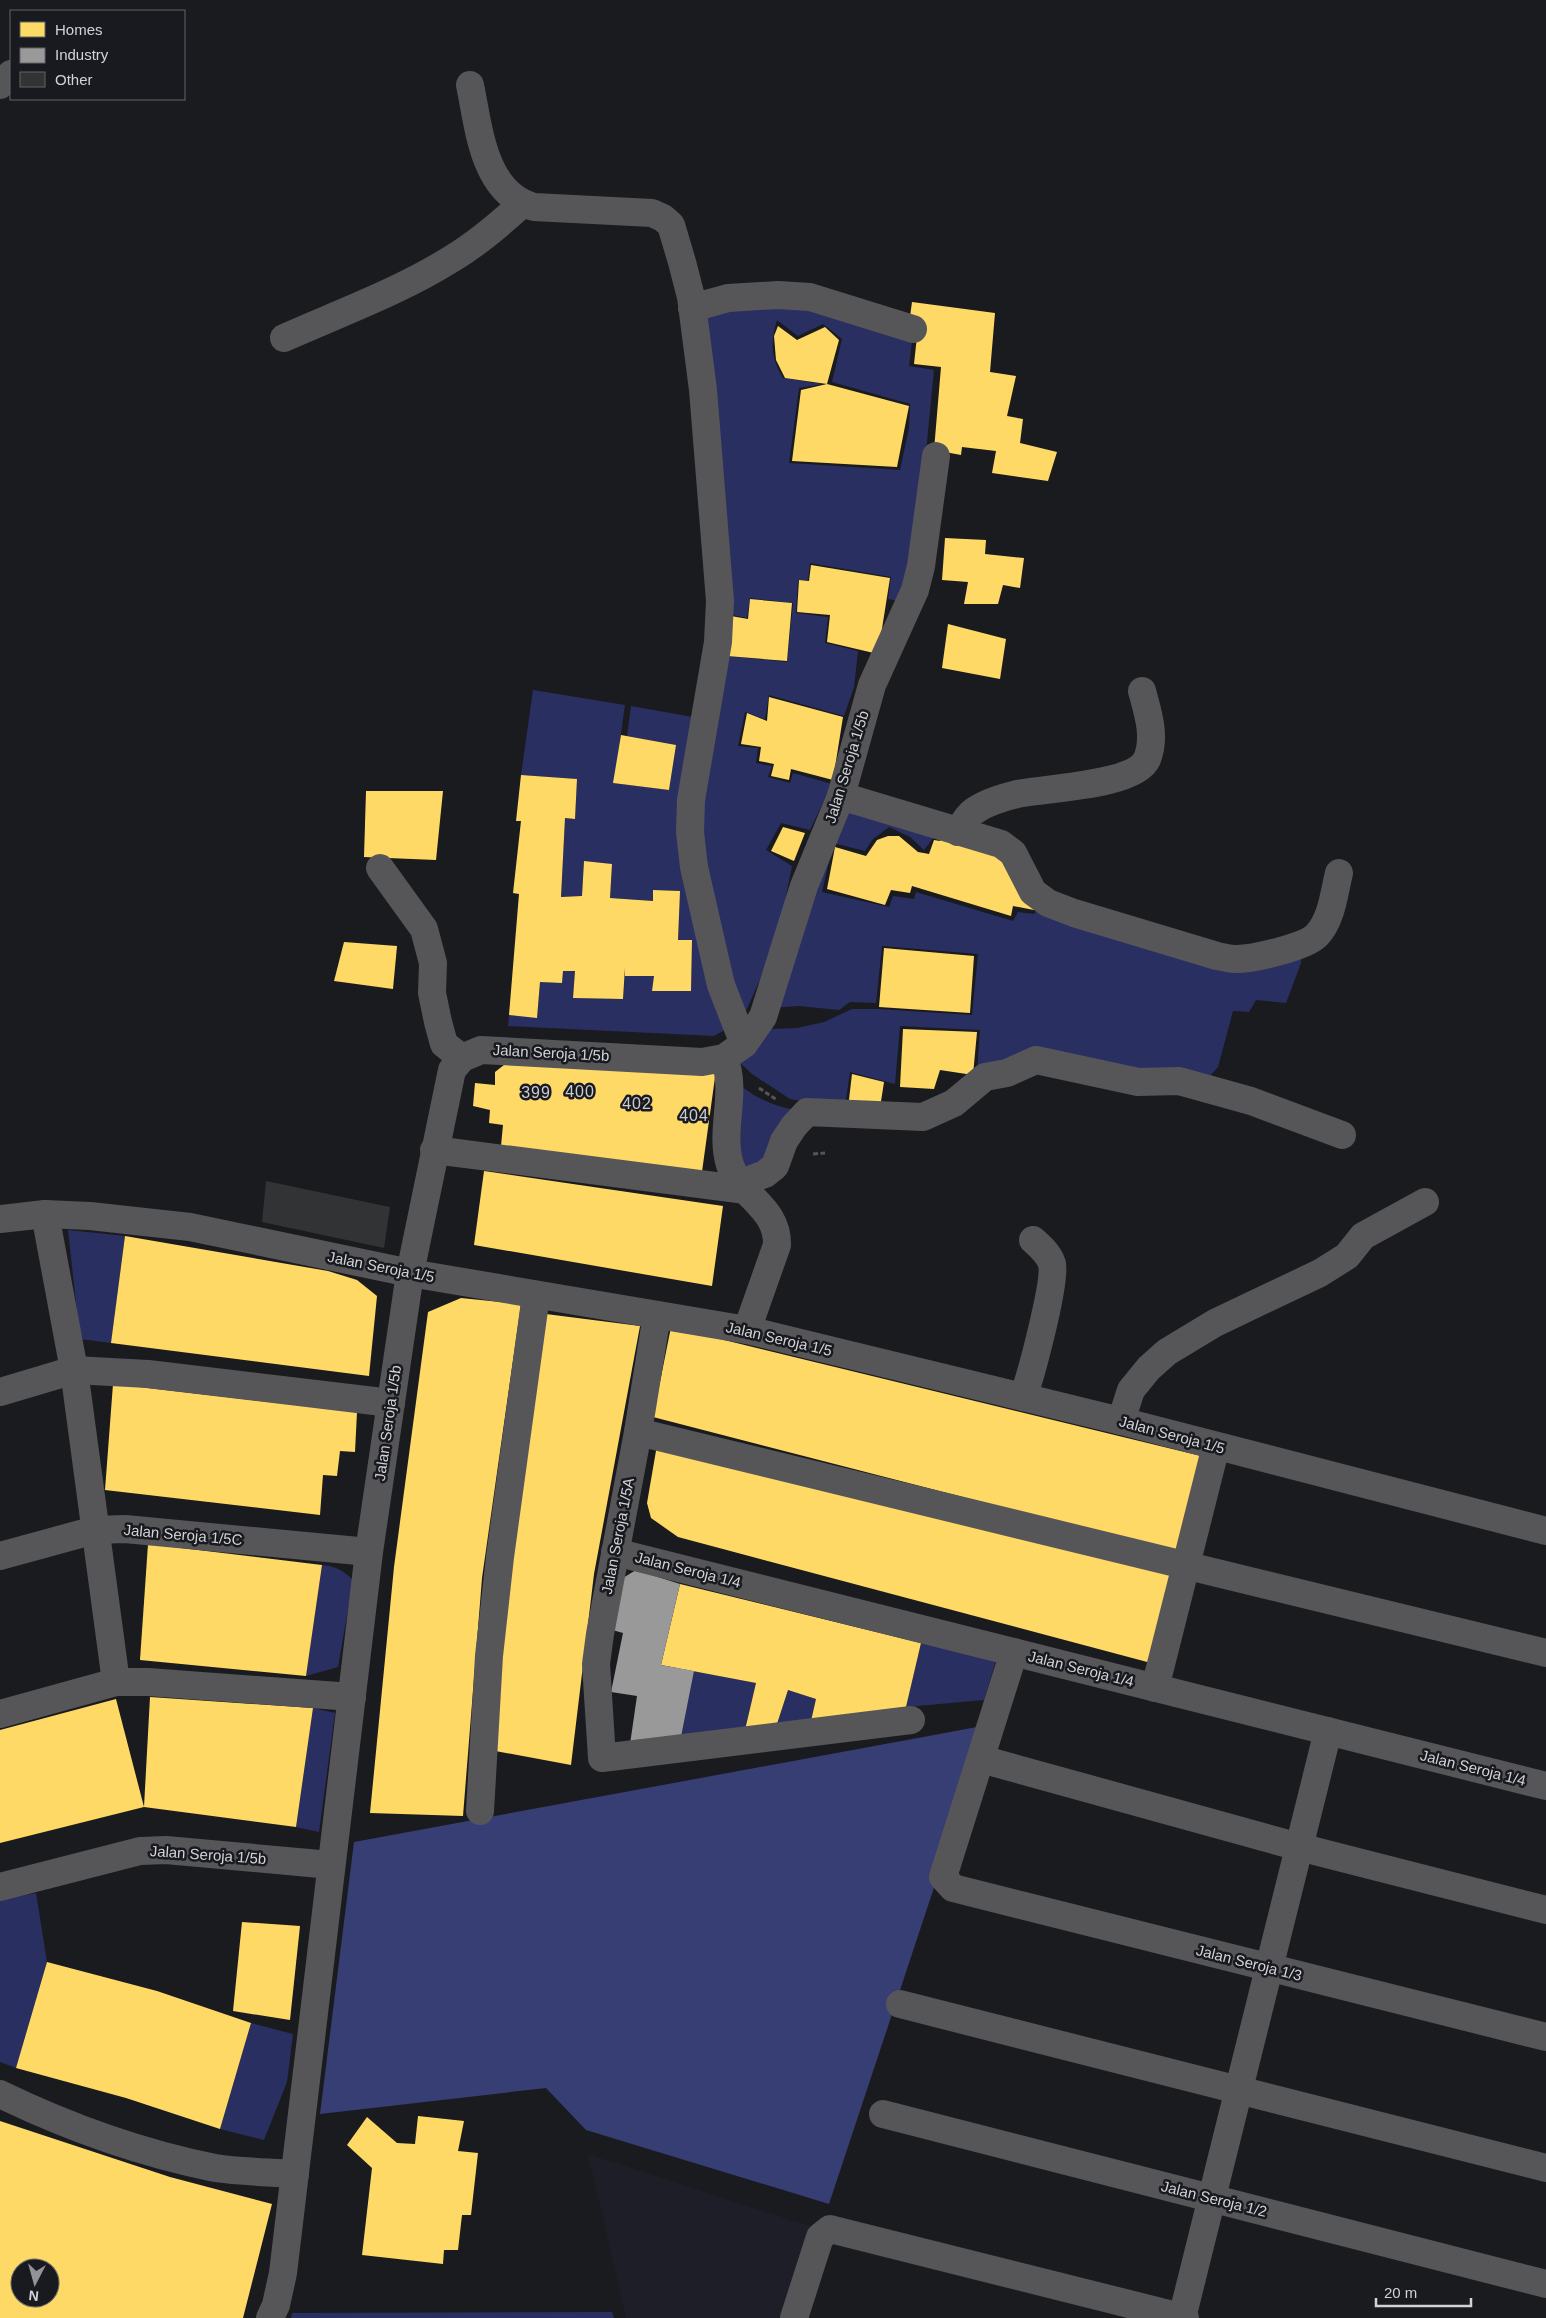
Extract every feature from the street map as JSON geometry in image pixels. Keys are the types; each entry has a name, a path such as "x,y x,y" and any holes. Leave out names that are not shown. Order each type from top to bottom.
{"street":[{"path":"0,85 10,75"},
{"path":"470,85 485,158 509,194 522,204 549,209 652,213 663,218 671,225 692,308 703,390 720,601 718,642 691,800 690,832 694,867 722,985 734,1051 726,1149 730,1167 743,1187 773,1221 777,1232 777,1245 748,1330"},
{"path":"284,338 395,289 452,259 491,231 522,204"},
{"path":"692,308 728,298 778,295 810,297 913,329"},
{"name":"Jalan Seroja 1/5b","path":"270,2318 276,2305 283,2273 331,1865 370,1552 391,1403 410,1274 452,1070 462,1058 481,1050 702,1062 734,1051 763,1017 804,886 841,796 872,685 915,590 921,566 936,456"},
{"path":"958,832 972,812 993,801 1019,794 1103,782 1127,775 1146,761 1152,745 1150,720 1142,691"},
{"path":"841,796 1001,844 1014,853 1033,892 1048,903 1074,913 1235,959 1252,957 1309,942 1318,934 1329,914 1339,873"},
{"path":"380,868 424,929 434,963 432,993 444,1044 462,1058"},
{"path":"434,1150 743,1187 766,1174 775,1166 784,1140 807,1112 924,1117 954,1103 985,1077 1007,1073 1036,1060 1138,1082 1178,1081 1251,1101 1342,1135"},
{"path":"1121,1422 1131,1390 1149,1368 1168,1352 1215,1323 1320,1273 1347,1256 1363,1236 1425,1202"},
{"path":"45,1214 74,1370 116,1682"},
{"name":"Jalan Seroja 1/5","path":"0,1219 45,1214 90,1216 190,1227 410,1274 748,1330 1023,1397 1546,1531"},
{"path":"1023,1397 1032,1373 1050,1288 1052,1265 1045,1251 1033,1240"},
{"path":"480,1811 490,1656 499,1567 536,1295"},
{"name":"Jalan Seroja 1/5A","path":"657,1315 596,1664 602,1758 911,1720"},
{"path":"0,1392 74,1370 148,1374 391,1403"},
{"path":"638,1432 1546,1653"},
{"path":"1155,1688 1216,1446"},
{"name":"Jalan Seroja 1/5C","path":"0,1556 95,1530 125,1529 370,1552"},
{"name":"Jalan Seroja 1/4","path":"616,1552 1546,1786"},
{"path":"1014,1652 980,1759 1299,1848 1546,1910"},
{"path":"0,1714 116,1682 148,1682 352,1697"},
{"path":"794,2318 820,2237 830,2229 1183,2318 1328,1731"},
{"name":"Jalan Seroja 1/3","path":"980,1759 943,1877 953,1888 1546,2037"},
{"name":"Jalan Seroja 1/5b","path":"0,1887 140,1851 166,1850 331,1865"},
{"path":"900,2004 1546,2168"},
{"path":"0,2094 55,2120 112,2140 187,2161 217,2168 295,2174"},
{"name":"Jalan Seroja 1/2","path":"882,2114 1546,2284"}],"path":[{"path":"734,1051 740,1075 782,1103 807,1112"}],"shaded area":[{"path":"793,301 913,333 909,366 934,370 926,452 906,602 888,599 891,577 810,563 808,580 798,580 796,613 828,617 825,643 858,651 854,687 844,716 769,695 765,719 745,712 738,746 758,748 756,763 772,766 768,777 790,783 793,773 832,784 810,830 781,823 766,850 792,866 777,941 742,1020 693,839 719,643 696,311","holes":["777,320 798,336 823,324 842,339 832,382 910,404 909,428 900,470 789,463 799,388 823,384 783,378 776,364 773,350 773,336","750,598 793,603 787,662 727,656 732,615 747,618"]},
{"path":"533,690 625,705 614,783 669,790 676,745 627,736 631,706 693,717 682,800 725,1030 714,1036 508,1026 509,1015 537,1017 540,982 562,983 563,971 575,971 573,998 623,999 625,976 654,976 653,991 691,991 692,940 678,940 679,891 653,890 653,901 610,898 612,864 584,861 582,896 561,897 565,818 575,819 577,779 521,775"},
{"path":"866,808 938,832 924,850 910,837 889,827 872,840 865,851 833,843 822,892 889,907 893,896 914,899 916,892 1013,921 1018,912 1034,914 1040,906 1131,936 1301,954 1301,963 1286,1003 1256,1000 1249,1012 1233,1011 1218,1067 1209,1077 1115,1070 977,1073 980,1030 900,1026 895,1084 850,1072 846,1099 839,1107 790,1099 752,1074 738,1061 757,1049 770,1029 797,1028 824,1022 852,1009 972,1015 978,954 882,946 876,1003 850,1002 839,1010 799,1006 770,1008 842,813"},
{"path":"737,1083 762,1099 791,1109 773,1156 748,1171 741,1161"},
{"path":"68,1230 125,1236 111,1343 80,1339"},
{"path":"322,1565 331,1566 353,1580 338,1667 306,1676"},
{"path":"921,1643 996,1660 984,1700 906,1707"},
{"path":"694,1671 756,1683 745,1730 680,1742"},
{"path":"788,1690 816,1699 811,1721 776,1727"},
{"path":"313,1708 335,1713 319,1832 296,1827"},
{"path":"988,1725 829,2204 586,2130 546,2088 320,2114 354,1842"},
{"path":"36,1893 47,1962 16,2068 0,2062 0,1900"},
{"path":"251,2023 293,2034 287,2082 264,2140 220,2129"},
{"path":"588,2154 819,2229 792,2318 626,2318"},
{"path":"612,2312 614,2318 291,2318 292,2313"}],"building: Homes":[{"path":"912,302 995,313 990,372 1016,376 1007,416 1023,419 1020,443 1057,452 1048,481 992,473 996,451 962,447 961,455 934,450 941,367 914,364 918,327 909,324"},
{"path":"778,326 797,340 825,327 839,340 827,384 785,378 776,360 774,336"},
{"path":"827,384 909,406 897,467 792,461 801,390"},
{"path":"945,538 986,540 985,554 1024,558 1020,588 1003,585 998,604 964,604 968,582 942,580"},
{"path":"811,565 890,578 878,654 827,642 830,615 797,612 799,580 809,581"},
{"path":"750,599 792,603 787,661 727,656 731,616 748,619"},
{"path":"948,624 1006,639 1000,679 942,668"},
{"path":"769,697 843,717 833,780 791,769 789,780 771,776 774,764 759,761 761,747 741,744 747,713 767,721"},
{"path":"621,735 676,745 669,790 613,783"},
{"path":"521,775 577,779 575,819 565,818 561,897 582,896 584,861 612,864 610,898 653,901 653,890 680,891 678,940 692,940 691,991 652,991 654,976 625,976 625,968 623,999 573,998 575,971 563,971 562,983 540,982 537,1018 509,1015 519,894 513,893 521,821 516,821"},
{"path":"366,791 443,791 436,860 364,857"},
{"path":"783,827 805,833 794,861 771,851"},
{"path":"888,836 899,836 918,852 929,854 934,840 940,841 942,836 1013,861 1035,898 1034,910 1013,906 1011,916 912,886 910,893 891,890 885,905 827,889 835,847 866,856 877,840"},
{"path":"344,942 397,946 393,989 334,981"},
{"path":"884,948 974,956 970,1013 879,1007"},
{"path":"903,1029 977,1032 973,1075 940,1070 934,1089 900,1087"},
{"path":"513,1058 716,1070 701,1179 501,1146 503,1125 489,1123 490,1110 473,1106 475,1083 495,1085 495,1072"},
{"path":"852,1074 884,1082 879,1114 848,1108"},
{"path":"484,1171 723,1206 712,1286 474,1245"},
{"path":"125,1236 328,1271 357,1280 377,1296 369,1376 111,1343"},
{"path":"461,1298 521,1304 482,1578 463,1816 370,1813 394,1567 428,1312"},
{"path":"546,1314 640,1326 594,1574 571,1765 490,1750 509,1562"},
{"path":"671,1327 1201,1456 1176,1552 653,1417"},
{"path":"113,1384 357,1412 355,1452 340,1451 337,1476 323,1475 320,1515 105,1490"},
{"path":"657,1445 1171,1573 1151,1663 678,1537 651,1518 647,1503"},
{"path":"148,1544 322,1565 306,1676 140,1660"},
{"path":"680,1584 921,1643 906,1707 811,1721 816,1699 788,1690 776,1727 745,1730 756,1683 661,1665"},
{"path":"150,1697 313,1708 296,1827 144,1807"},
{"path":"116,1699 144,1807 0,1843 0,1730"},
{"path":"242,1922 300,1926 290,2020 233,2011"},
{"path":"47,1962 157,1991 251,2023 220,2129 126,2098 16,2068"},
{"path":"418,2116 464,2121 458,2151 478,2153 471,2215 462,2215 458,2250 444,2250 443,2264 362,2255 372,2168 347,2145 367,2117 397,2143 415,2144"},
{"path":"0,2121 170,2177 272,2204 243,2318 0,2318"}],"building: Industry":[{"path":"636,1570 680,1584 661,1665 694,1671 680,1742 629,1751 637,1696 611,1692 623,1633 609,1629 618,1581"}],"building: Other":[{"path":"266,1181 390,1207 384,1248 262,1222"}],"district":[{"name":"400","path":"580,1091"},
{"name":"399","path":"536,1092"},
{"name":"402","path":"637,1103"},
{"name":"404","path":"694,1115"}]}
